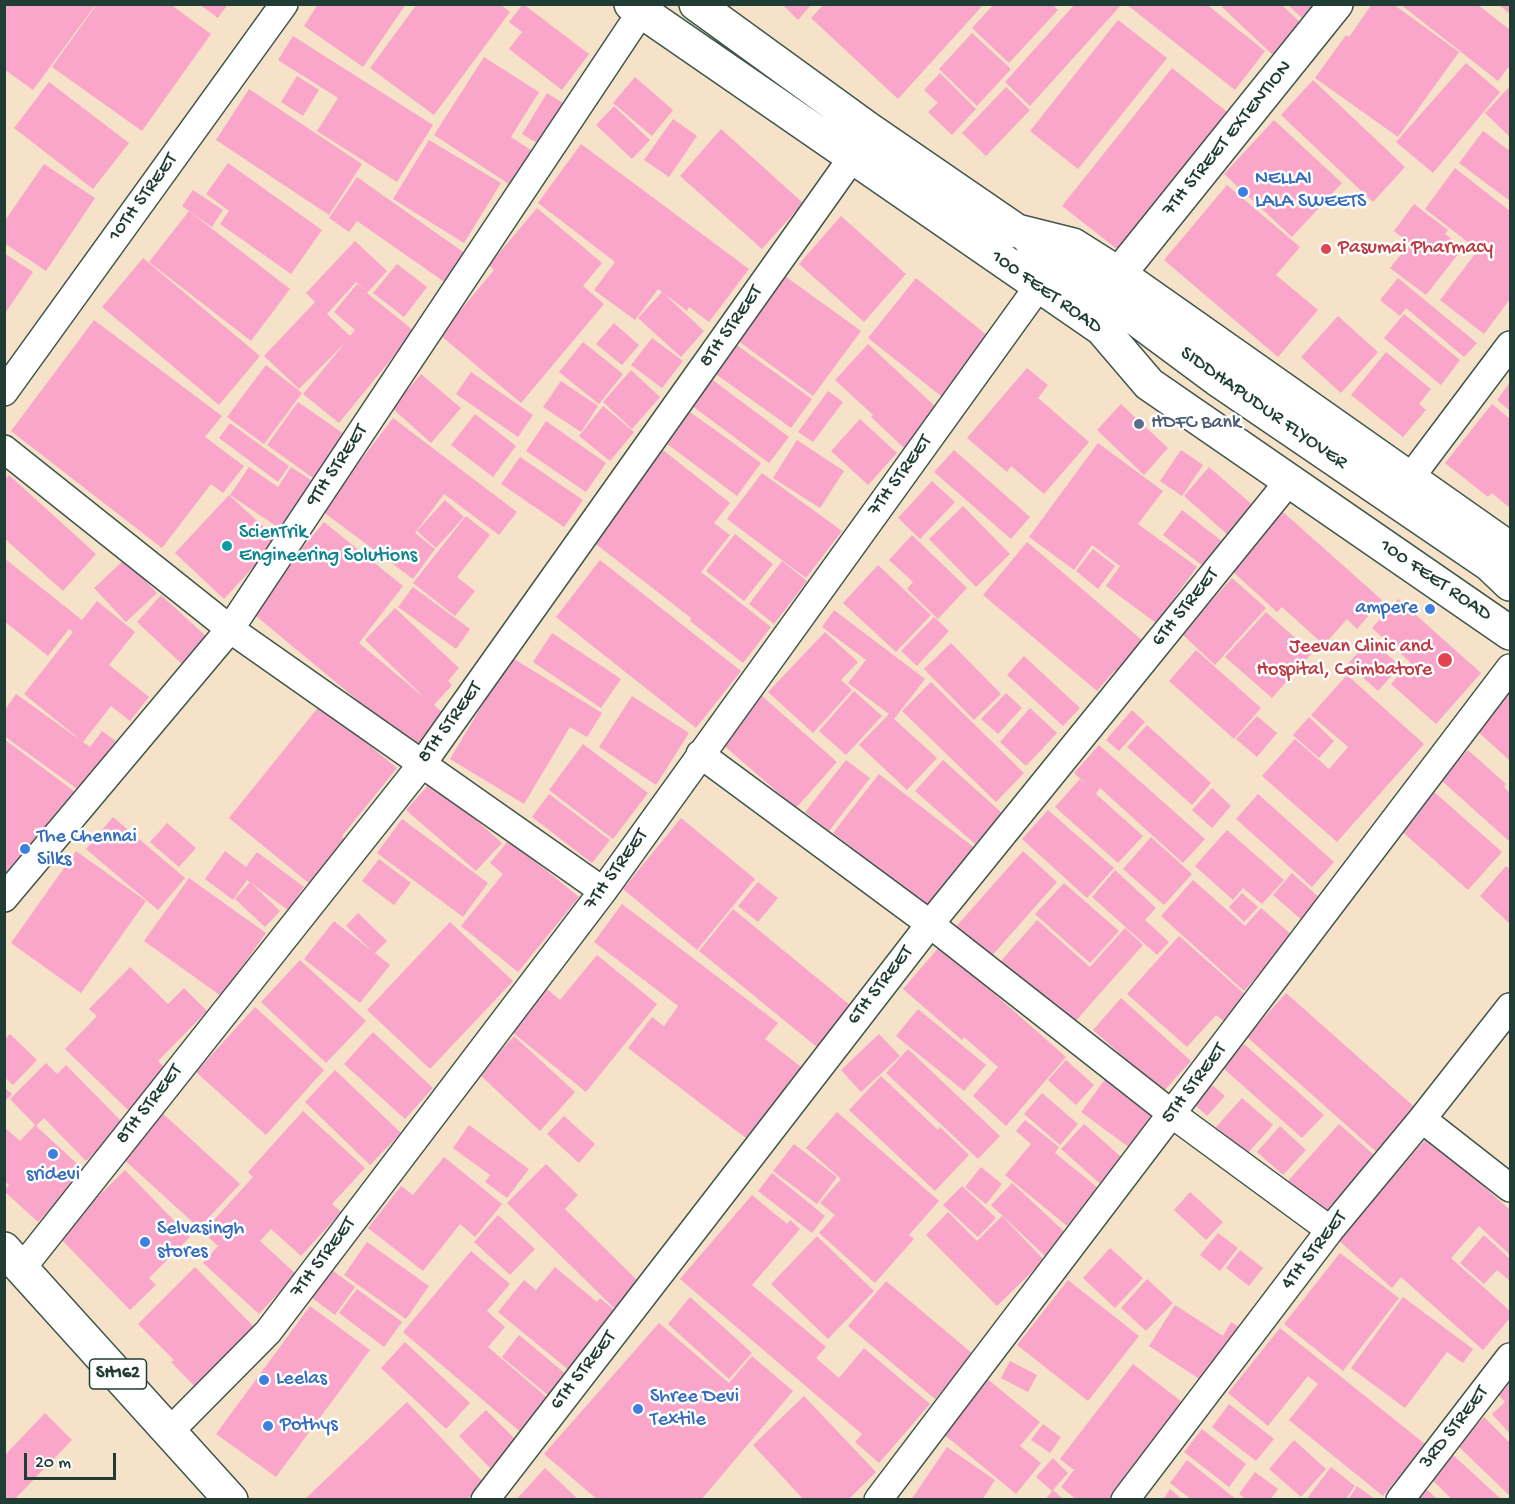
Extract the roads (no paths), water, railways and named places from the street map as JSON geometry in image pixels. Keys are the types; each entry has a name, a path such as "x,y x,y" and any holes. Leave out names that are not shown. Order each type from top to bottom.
{"main road":[{"name":"7TH STREET EXTENTION","path":"1110,301 1336,4"},
{"name":"100 FEET ROAD","path":"636,8 1038,287 1110,301 1410,478 1510,549"},
{"name":"100 FEET ROAD","path":"709,8 867,128 1017,231 1073,245 1110,301 1149,384 1510,633"},
{"name":"SIDDHAPUDUR FLYOVER","path":"1110,301 1154,363 1476,586 1510,598"},
{"name":"SIDDHAPUDUR FLYOVER","path":"1110,301 1217,378 1489,564 1510,584"},
{"name":"SH162","path":"13,1259 231,1500"}],"street":[{"name":"10TH STREET","path":"4,392 284,4"},
{"name":"9TH STREET","path":"4,898 230,629 636,8"},
{"name":"8TH STREET","path":"13,1259 422,764 852,158"},
{"name":"7TH STREET","path":"169,1432 268,1332 603,891 1038,287"},
{"path":"1410,478 1510,345"},
{"path":"4,449 230,629 603,891"},
{"name":"6TH STREET","path":"485,1500 930,924 1289,481"},
{"name":"5TH STREET","path":"878,1500 1510,668"},
{"path":"700,754 930,924 1172,1114 1330,1230"},
{"name":"4TH STREET","path":"1125,1500 1330,1230 1422,1119 1510,1007"},
{"path":"1422,1119 1510,1188"},
{"name":"3RD STREET","path":"1400,1500 1509,1362"}],"place":[{"name":"NELLAI LALA SWEETS","path":"1243,192"},
{"name":"Pasumai Pharmacy","path":"1326,249"},
{"name":"HDFC Bank","path":"1139,424"},
{"name":"ScienTrik Engineering Solutions","path":"227,546"},
{"name":"ampere","path":"1430,609"},
{"name":"Jeevan Clinic and Hospital, Coimbatore","path":"1445,660"},
{"name":"The Chennai Silks","path":"25,849"},
{"name":"sridevi","path":"53,1154"},
{"name":"Selvasingh stores","path":"145,1242"},
{"name":"Leelas","path":"264,1380"},
{"name":"Shree Devi Textile","path":"638,1409"},
{"name":"Pothys","path":"268,1426"}]}
